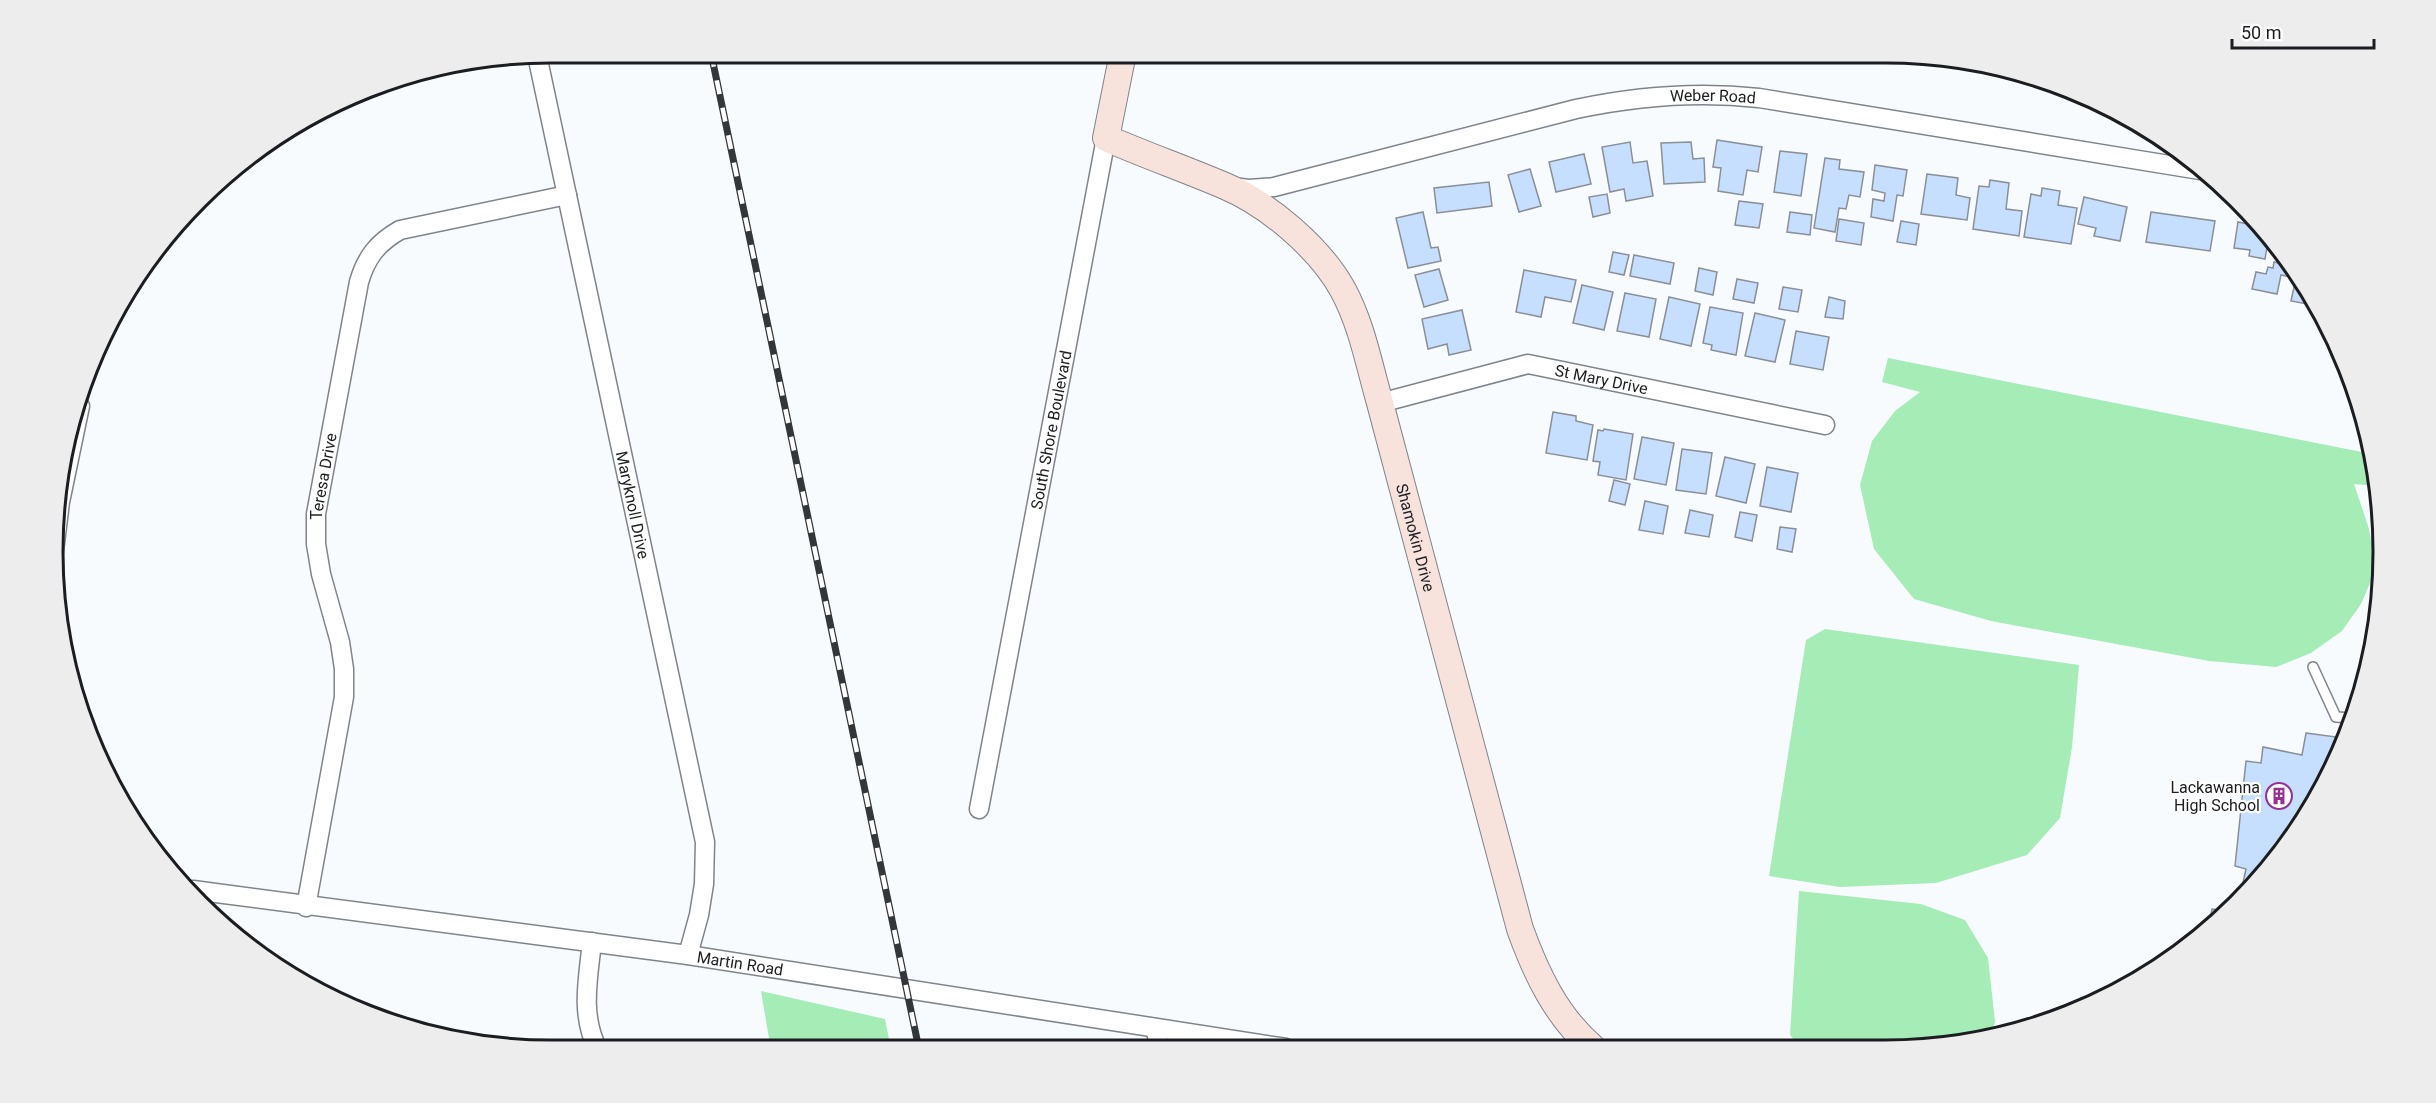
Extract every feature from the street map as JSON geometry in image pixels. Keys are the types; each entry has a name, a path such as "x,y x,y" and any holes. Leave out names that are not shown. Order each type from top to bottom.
{"street":[{"name":"Maryknoll Drive","path":"539,63 705,842 704,884 699,915 688,955"},
{"name":"South Shore Boulevard","path":"979,809 1121,63"},
{"name":"Weber Road","path":"1224,186 1249,189 1274,187 1576,109 1615,101 1681,93 1759,98 2187,168"},
{"name":"Shamokin Drive","path":"1106,138 1224,186 1270,212 1324,262 1342,289 1356,318 1380,403 1520,929 1532,962 1548,993 1568,1022 1585,1040"},
{"name":"Teresa Drive","path":"306,907 344,697 344,669 340,642 321,574 316,544 316,514 364,265 380,244 400,230 567,195"},
{"name":"St Mary Drive","path":"1380,403 1528,364 1825,425"},
{"name":"Martin Road","path":"200,891 306,907 688,955 1234,1040"},
{"path":"592,942 585,1003 593,1040"},
{"path":"1155,1028 1158,1040"}],"lane":[{"path":"2313,667 2336,717 2344,717"}],"green space":[{"path":"1888,358 2363,452 2369,485 2354,484 2369,529 2373,552 2372,578 2361,604 2342,631 2311,653 2276,667 2209,661 1991,621 1914,599 1874,549 1860,485 1872,441 1895,411 1920,392 1882,382"},
{"path":"1825,629 2079,665 2072,747 2060,818 2027,855 1936,883 1840,887 1769,876 1806,640"},
{"path":"1799,891 1921,904 1965,920 1988,958 1995,1022 1993,1028 1916,1039 1794,1040 1790,1035"},
{"path":"761,991 885,1019 889,1040 769,1040"}],"building":[{"path":"1717,140 1762,147 1758,172 1747,170 1743,195 1718,191 1721,168 1713,167"},
{"path":"1630,142 1633,163 1647,161 1653,196 1626,201 1624,189 1610,192 1602,147"},
{"path":"1691,142 1693,159 1704,158 1705,182 1664,184 1661,143"},
{"path":"1780,151 1807,154 1801,196 1774,192"},
{"path":"1584,154 1591,184 1556,192 1549,162"},
{"path":"1825,158 1840,160 1839,169 1864,172 1860,197 1849,195 1846,209 1839,208 1835,232 1814,228"},
{"path":"1875,165 1907,170 1903,196 1897,195 1893,221 1871,217 1873,199 1884,201 1885,193 1872,190"},
{"path":"1530,169 1541,206 1519,212 1508,175"},
{"path":"1927,174 1958,178 1956,195 1970,198 1967,220 1921,214"},
{"path":"1990,180 2009,183 2006,209 2022,211 2019,236 1973,229 1979,186 1989,187"},
{"path":"1489,182 1492,206 1437,213 1434,188"},
{"path":"2042,188 2060,191 2058,205 2077,208 2071,244 2024,237 2031,194 2041,196"},
{"path":"1607,194 1610,213 1593,217 1589,197"},
{"path":"2084,197 2127,207 2120,241 2094,236 2096,228 2078,224"},
{"path":"1739,201 1763,204 1759,228 1735,225"},
{"path":"1423,212 1431,248 1438,247 1441,261 1408,268 1396,218"},
{"path":"1790,212 1812,215 1810,235 1787,232"},
{"path":"2151,212 2215,221 2210,251 2146,242"},
{"path":"1839,219 1864,223 1861,245 1836,241"},
{"path":"1901,221 1919,224 1916,245 1897,242"},
{"path":"2238,222 2247,224 2267,248 2265,259 2249,256 2250,250 2234,248"},
{"path":"1613,252 1629,255 1624,275 1609,272"},
{"path":"1634,255 1674,263 1670,284 1630,276"},
{"path":"2274,262 2279,263 2288,276 2281,275 2277,294 2252,289 2256,272 2266,274 2268,267 2273,268"},
{"path":"1699,268 1717,272 1713,295 1695,291"},
{"path":"1439,269 1448,300 1424,307 1415,275"},
{"path":"1524,270 1576,280 1571,302 1545,297 1541,317 1516,312"},
{"path":"1737,279 1758,283 1754,303 1733,299"},
{"path":"1582,285 1613,292 1604,330 1573,323"},
{"path":"2294,285 2306,304 2291,301"},
{"path":"1783,287 1802,290 1798,312 1779,309"},
{"path":"1625,293 1656,299 1649,337 1617,331"},
{"path":"1669,297 1700,304 1691,346 1660,339"},
{"path":"1829,297 1845,301 1843,319 1825,317"},
{"path":"1710,307 1743,313 1736,355 1711,350 1712,345 1703,343"},
{"path":"1462,310 1471,350 1449,355 1447,344 1428,349 1422,319"},
{"path":"1755,313 1785,320 1775,362 1745,356"},
{"path":"1796,331 1829,337 1823,370 1790,364"},
{"path":"1553,412 1576,416 1576,421 1593,425 1587,460 1546,453"},
{"path":"1604,429 1633,434 1626,480 1598,475 1600,462 1593,461 1598,430 1603,431"},
{"path":"1642,437 1674,443 1666,485 1634,479"},
{"path":"1682,449 1712,453 1706,494 1676,490"},
{"path":"1725,457 1755,464 1746,503 1716,496"},
{"path":"1767,467 1798,473 1791,512 1760,506"},
{"path":"1614,480 1630,484 1625,505 1609,501"},
{"path":"1645,501 1668,506 1663,534 1639,530"},
{"path":"1690,510 1713,515 1709,537 1685,533"},
{"path":"1740,512 1757,515 1752,541 1735,537"},
{"path":"1780,527 1796,529 1792,552 1777,549"},
{"name":"Lackawanna High School","path":"2306,733 2336,737 2323,768 2291,823 2243,884 2246,869 2235,866 2246,761 2261,763 2263,747 2302,755"}],"railway":[{"path":"713,63 917,1040"}],"place":[{"name":"Lackawanna High School","path":"2279,796"}]}
